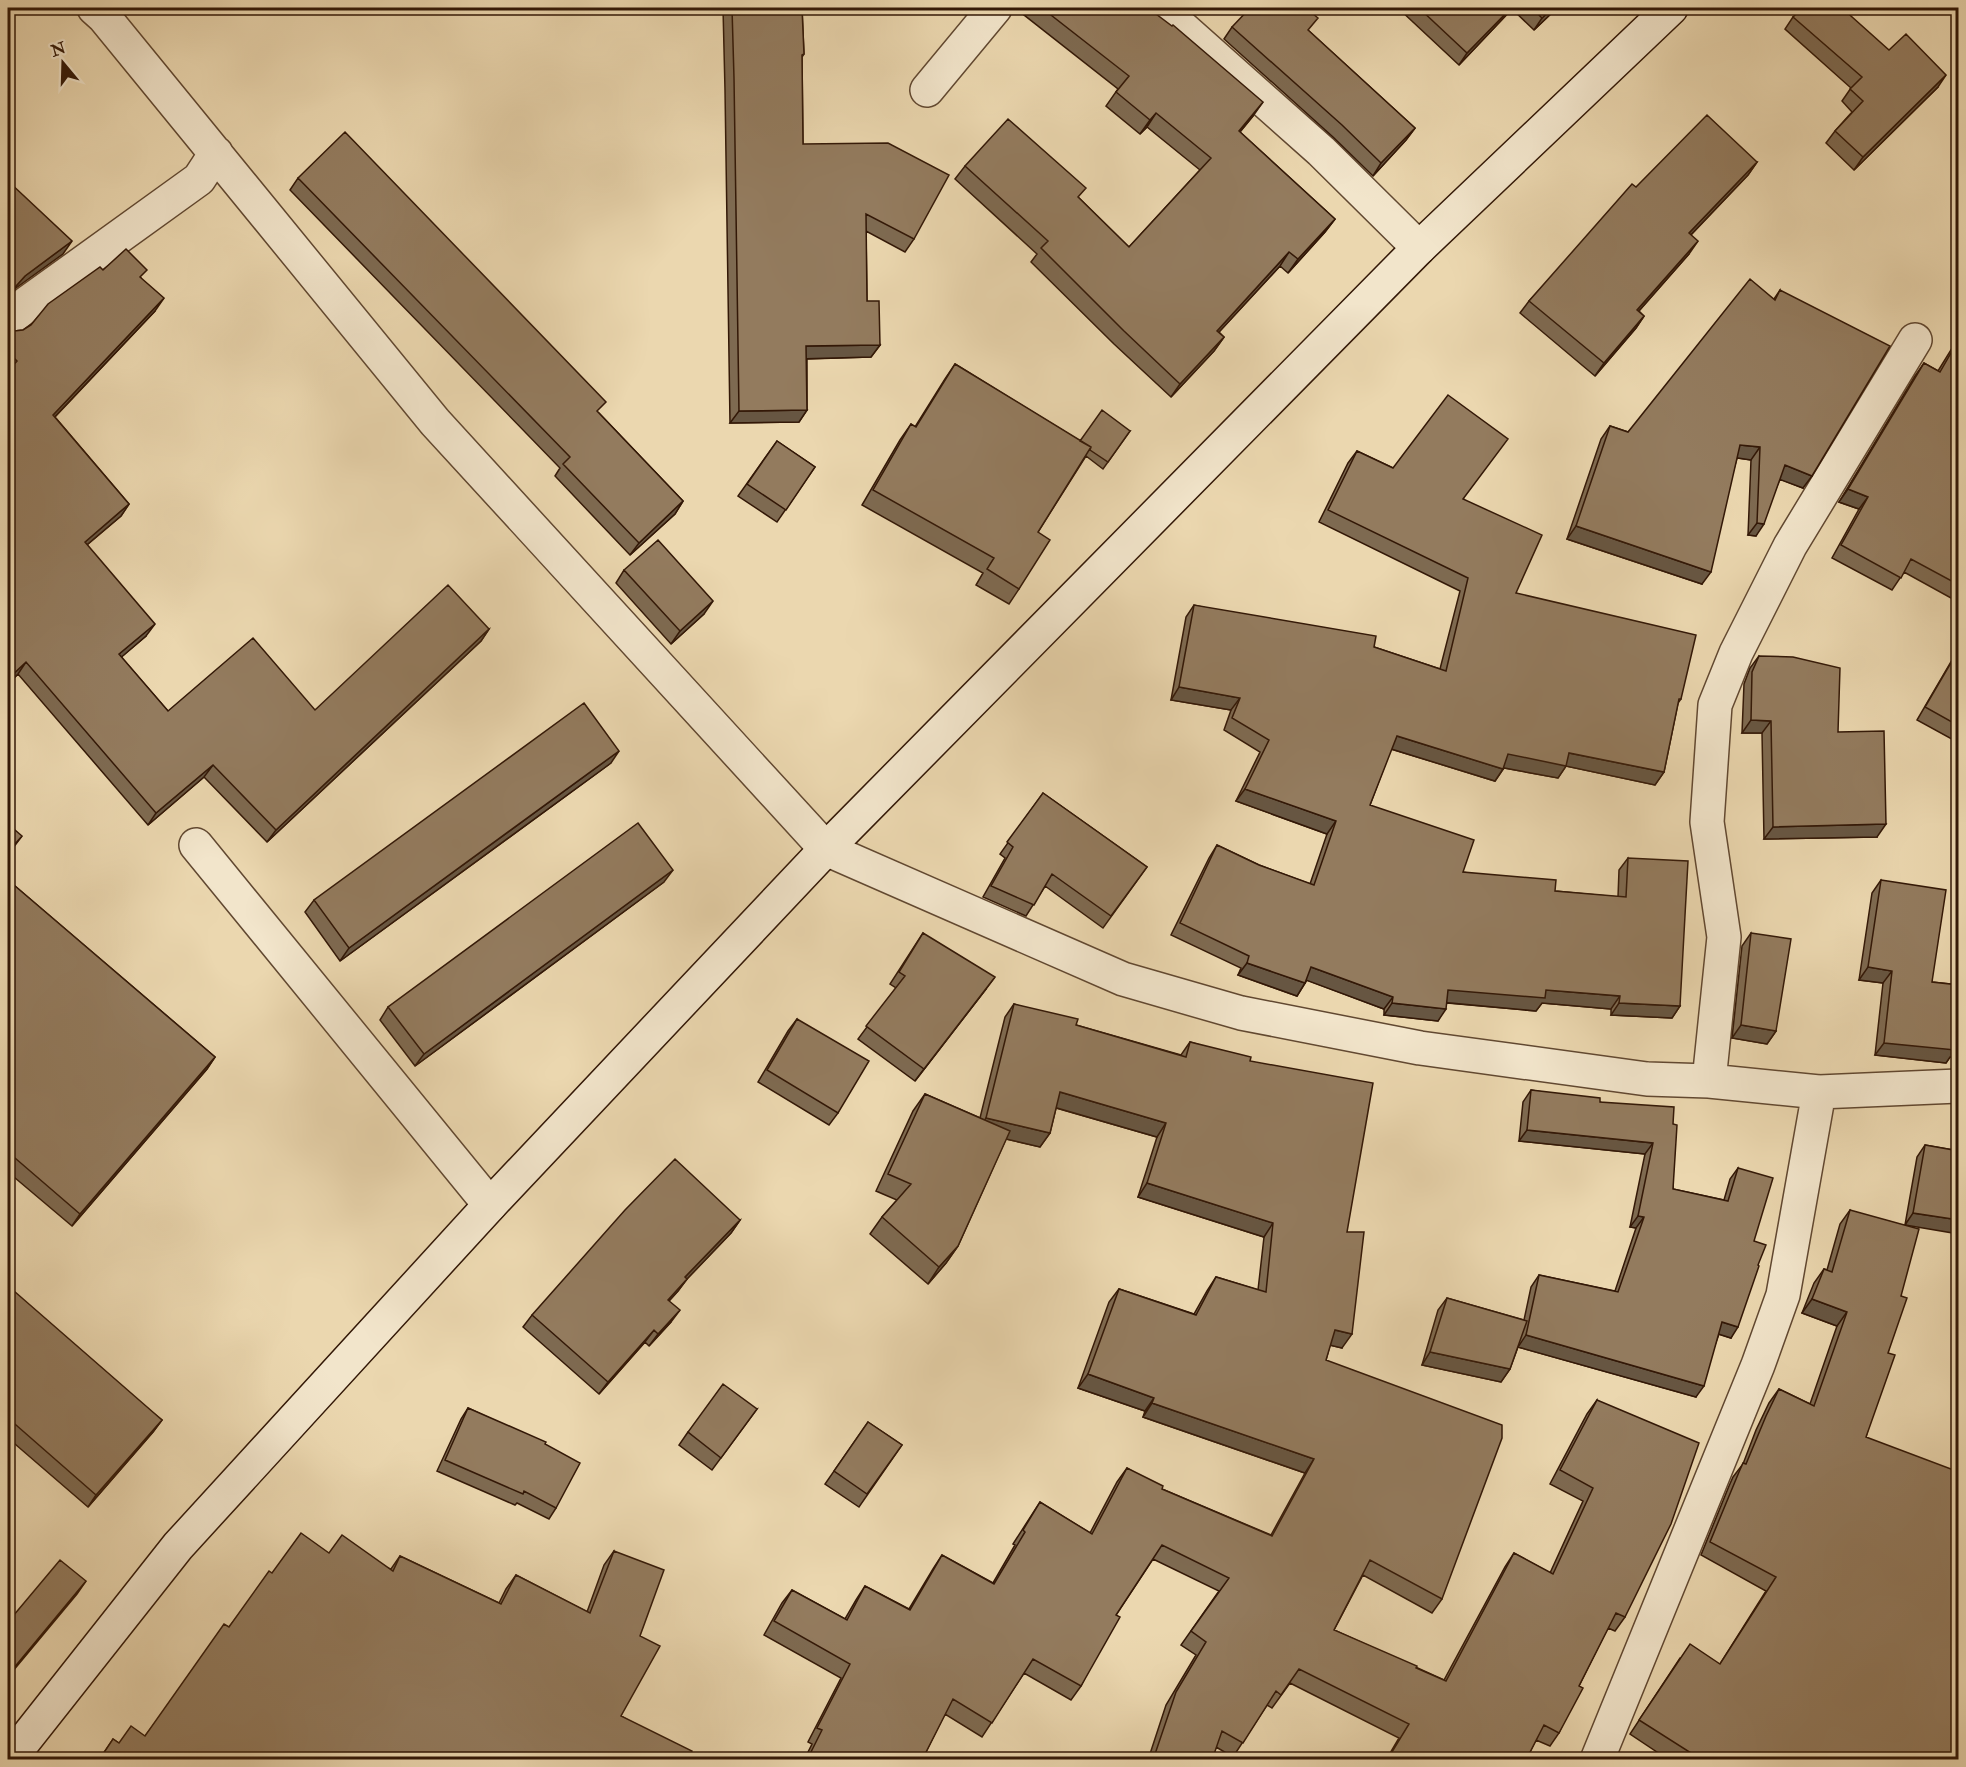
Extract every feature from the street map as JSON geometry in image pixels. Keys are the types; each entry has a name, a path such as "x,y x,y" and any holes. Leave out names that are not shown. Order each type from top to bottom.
{"street":[{"path":"94,8 104,17 435,422 826,849 1123,979 1241,1013 1420,1048 1647,1079 1709,1081 1819,1092 1959,1086"},
{"path":"927,90 995,8"},
{"path":"1160,8 1321,152 1419,248"},
{"path":"9,1760 178,1546 490,1204 826,849 1419,248 1671,8"},
{"path":"8,326 27,303 199,179 216,153"},
{"path":"1709,1081 1724,937 1707,822 1714,705 1736,652 1790,546 1915,340"},
{"path":"196,845 490,1204"},
{"path":"1597,1760 1758,1365 1784,1295 1819,1092"}],"building":[{"path":"732,8 802,8 803,144 888,143 949,175 914,239 866,214 867,301 879,301 880,345 806,346 807,410 739,411"},
{"path":"1042,8 1148,8 1173,25 1263,102 1239,131 1335,219 1298,259 1289,252 1217,331 1224,337 1180,384 1041,248 1048,241 965,166 1008,119 1086,188 1078,197 1129,247 1211,158 1156,113 1150,120 1116,92 1129,76"},
{"path":"1250,8 1306,8 1318,18 1308,30 1415,128 1381,163 1232,27"},
{"path":"1419,8 1511,8 1467,53"},
{"path":"1532,8 1553,8 1542,18"},
{"path":"1802,8 1842,8 1889,50 1906,34 1946,75 1863,157 1835,131 1863,101 1850,89 1862,77 1793,17"},
{"path":"1707,115 1757,162 1689,233 1698,241 1637,310 1644,316 1604,363 1529,301 1632,184 1636,187"},
{"path":"345,132 606,402 597,411 683,501 639,543 563,464 570,457 298,178"},
{"path":"8,181 72,241 25,276 8,295"},
{"path":"126,249 147,270 140,277 164,298 53,415 129,504 85,542 155,624 119,654 168,711 253,638 315,710 448,585 489,629 276,830 213,765 156,813 26,662 8,679 8,371 17,361 8,352 8,328 14,331 23,330 31,325 48,304 100,267 103,270"},
{"path":"1750,279 1775,300 1780,290 1890,346 1812,476 1785,465 1764,524 1757,523 1760,447 1740,445 1711,572 1576,526 1610,426 1628,432"},
{"path":"1959,339 1959,585 1911,559 1901,578 1841,545 1868,497 1848,489 1924,363 1940,372"},
{"path":"955,364 1091,447 1038,532 1050,540 1019,589 987,569 994,558 873,490 911,424 916,427"},
{"path":"1448,395 1508,439 1463,499 1542,535 1516,593 1696,635 1681,699 1679,699 1664,772 1569,753 1566,766 1508,754 1503,769 1397,736 1370,805 1474,840 1463,872 1556,880 1555,891 1626,897 1628,858 1688,861 1680,1006 1619,1003 1620,996 1546,990 1545,998 1448,990 1446,1009 1392,1003 1393,997 1311,967 1305,983 1247,963 1249,956 1180,923 1217,845 1259,865 1314,885 1336,821 1245,789 1269,740 1232,718 1240,698 1179,687 1194,605 1376,636 1374,647 1446,671 1468,578 1328,510 1357,451 1393,468"},
{"path":"1102,410 1130,431 1108,462 1090,450 1091,447 1080,441"},
{"path":"777,441 815,467 786,510 747,484"},
{"path":"658,540 713,601 680,631 624,570"},
{"path":"1959,649 1959,726 1925,707"},
{"path":"1759,656 1793,657 1840,668 1838,732 1884,731 1886,824 1773,827 1771,721 1751,720 1752,672"},
{"path":"584,703 619,751 349,948 314,900"},
{"path":"1043,793 1147,867 1111,916 1052,874 1034,905 991,886 1013,847 1007,842"},
{"path":"638,823 673,870 424,1054 388,1007"},
{"path":"8,824 22,836 8,852"},
{"path":"8,880 215,1057 80,1214 8,1152"},
{"path":"1881,880 1946,890 1932,982 1959,985 1959,1045 1956,1045 1955,1050 1884,1043 1892,971 1868,967"},
{"path":"923,933 995,977 924,1069 866,1026 905,976 899,972"},
{"path":"1751,933 1791,939 1776,1031 1741,1025"},
{"path":"1014,1004 1078,1019 1076,1025 1186,1057 1190,1042 1251,1057 1250,1061 1373,1083 1347,1232 1364,1232 1352,1334 1335,1330 1326,1360 1502,1425 1502,1438 1442,1599 1370,1560 1334,1630 1446,1681 1514,1553 1553,1574 1593,1488 1560,1470 1597,1400 1699,1443 1671,1524 1625,1617 1616,1613 1579,1686 1583,1688 1559,1733 1544,1725 1526,1760 1387,1760 1409,1724 1299,1669 1281,1695 1276,1691 1243,1743 1222,1731 1212,1760 1153,1760 1176,1692 1206,1642 1191,1631 1229,1578 1162,1545 1116,1615 1120,1617 1081,1686 1033,1659 992,1723 953,1699 922,1760 807,1760 822,1730 817,1728 850,1664 774,1621 792,1590 847,1620 865,1586 910,1610 942,1555 994,1584 1040,1502 1092,1534 1127,1468 1163,1486 1162,1489 1272,1536 1314,1459 1152,1403 1154,1398 1088,1374 1119,1289 1196,1315 1216,1277 1266,1292 1273,1223 1147,1183 1166,1123 1060,1092 1050,1133 986,1118"},
{"path":"797,1019 869,1061 838,1113 767,1070"},
{"path":"1531,1090 1600,1098 1600,1102 1674,1107 1673,1124 1677,1125 1673,1189 1728,1201 1738,1168 1773,1178 1754,1241 1766,1245 1738,1327 1722,1322 1704,1386 1526,1335 1539,1275 1618,1292 1644,1217 1638,1216 1653,1143 1527,1130"},
{"path":"925,1094 1010,1131 958,1246 939,1267 882,1217 911,1184 888,1174"},
{"path":"1925,1145 1959,1151 1959,1220 1913,1213"},
{"path":"675,1159 740,1220 685,1277 687,1279 668,1300 680,1310 658,1334 654,1330 608,1382 532,1315 625,1210"},
{"path":"1850,1210 1919,1229 1901,1296 1907,1298 1888,1353 1895,1355 1866,1437 1959,1472 1959,1760 1698,1760 1699,1758 1639,1720 1690,1644 1720,1664 1776,1577 1710,1542 1743,1463 1746,1464 1779,1389 1814,1406 1847,1312 1812,1299 1824,1269 1832,1272"},
{"path":"14,1291 162,1420 96,1495 8,1418 8,1299"},
{"path":"1447,1298 1527,1321 1510,1369 1430,1352"},
{"path":"723,1384 757,1409 721,1458 688,1432"},
{"path":"468,1408 546,1442 545,1444 580,1463 556,1508 524,1491 523,1494 445,1460"},
{"path":"868,1422 902,1445 867,1494 834,1471"},
{"path":"301,1533 329,1553 342,1535 393,1571 400,1556 501,1604 516,1575 590,1613 614,1551 664,1570 640,1636 660,1646 621,1716 692,1751 689,1757 693,1760 99,1760 113,1739 119,1743 131,1726 145,1736 224,1624 229,1627 269,1571 272,1573"},
{"path":"60,1560 86,1581 8,1675 8,1622"}]}
